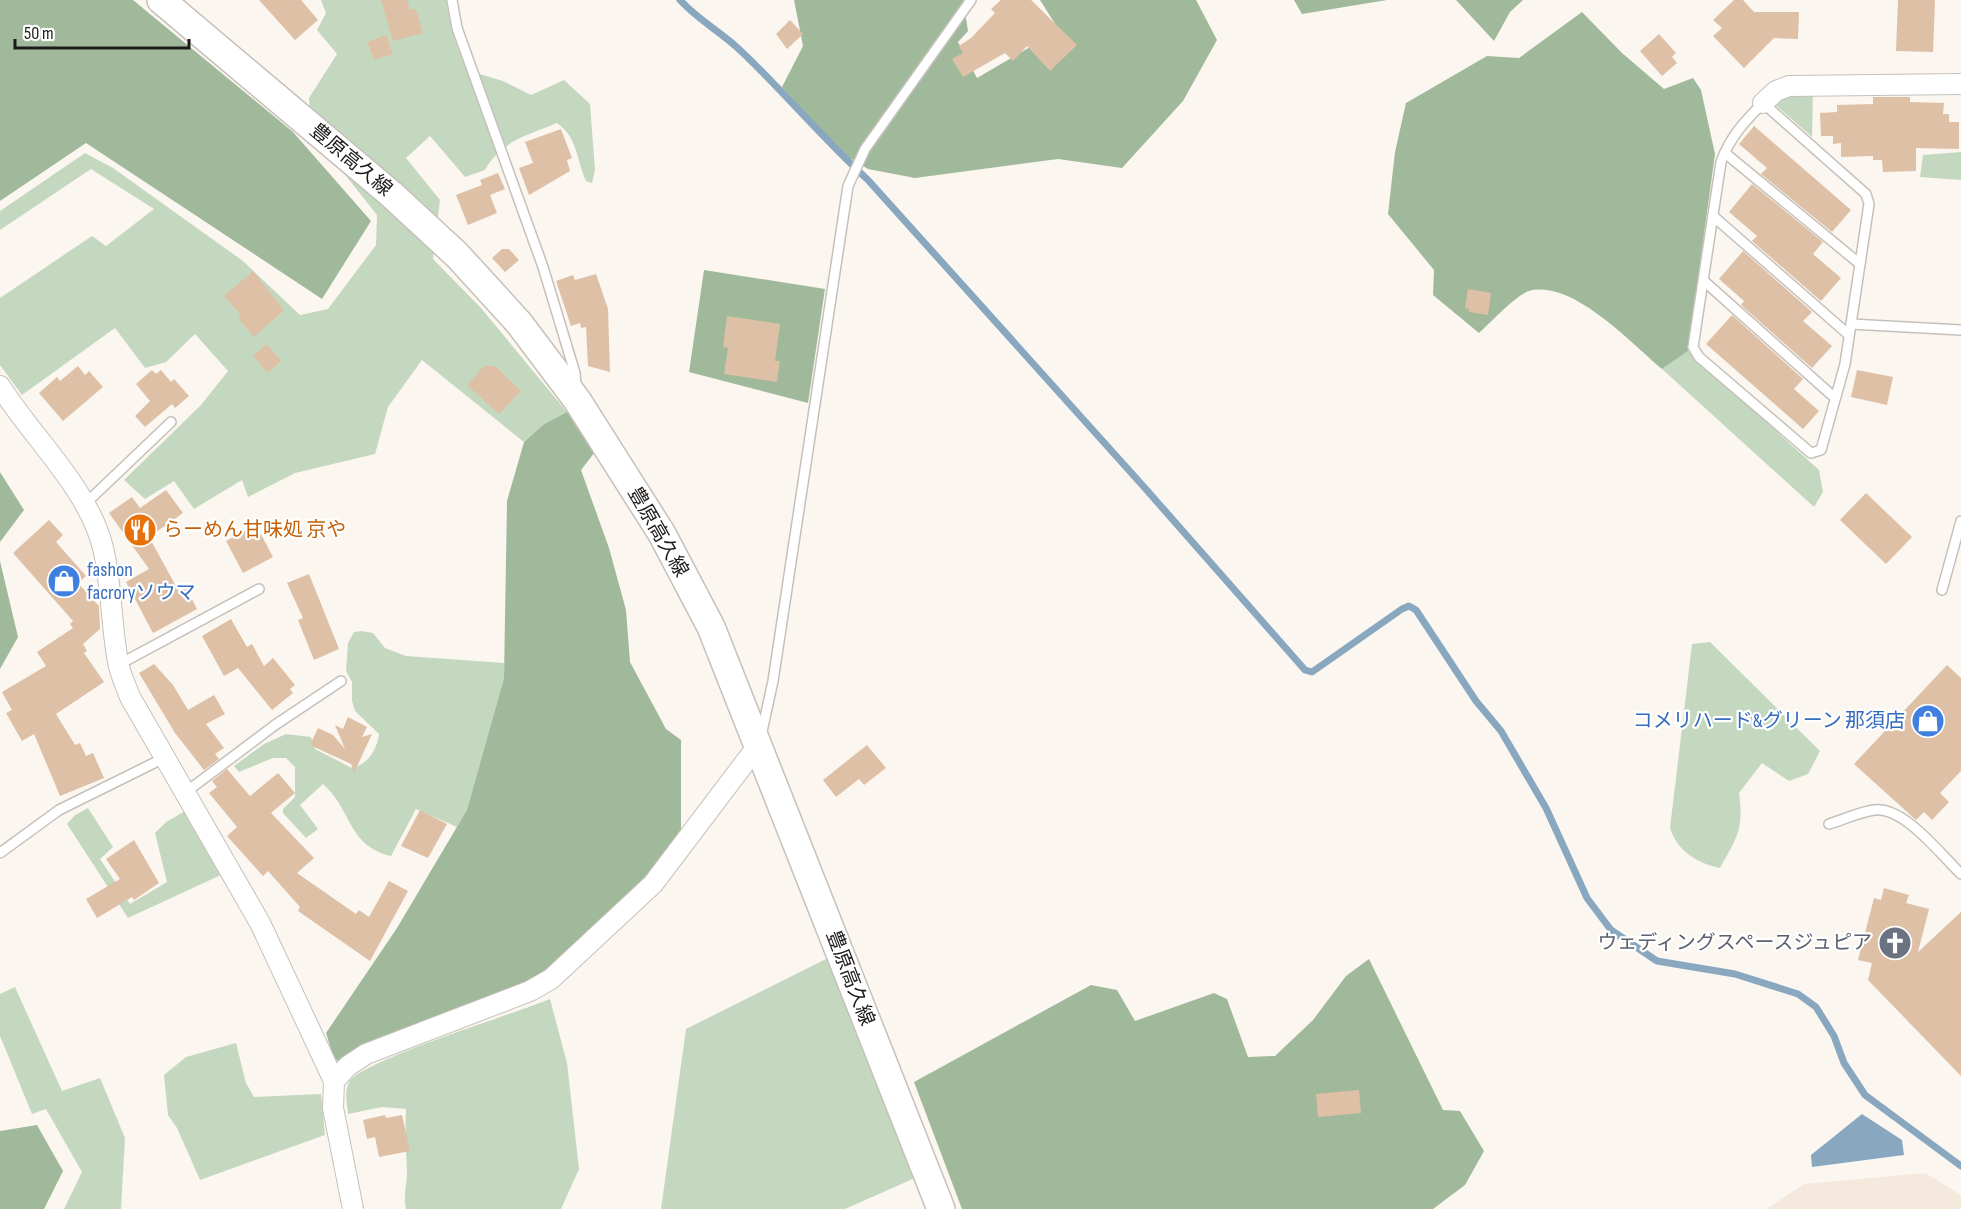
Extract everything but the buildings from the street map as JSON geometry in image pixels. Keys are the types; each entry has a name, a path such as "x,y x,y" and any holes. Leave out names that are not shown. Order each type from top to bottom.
{"main road":[{"name":"豊原高久線","path":"161,0 392,194 457,255 519,323 577,400 662,534 711,627 941,1209"}],"street":[{"path":"1763,104 1776,91 1789,86 1961,84"},
{"path":"0,386 19,416 71,483 84,505 103,548 118,664 130,697 260,923 334,1081 333,1108 353,1209"},
{"path":"334,1081 348,1066 366,1054 530,991 551,979 653,884 759,744"}],"lane":[{"path":"452,0 461,38 543,267 575,373 577,400"},
{"path":"759,744 773,681 848,186 865,148 971,0"},
{"path":"1763,104 1866,194 1869,204 1850,335 1821,450 1811,453 1699,357 1694,347 1713,216 1725,153 1740,126 1763,104"},
{"path":"1725,153 1860,264"},
{"path":"1713,216 1850,335"},
{"path":"1704,281 1835,398"},
{"path":"1851,324 1961,330"},
{"path":"84,505 171,422"},
{"path":"1942,590 1961,521"},
{"path":"118,664 259,589"},
{"path":"186,792 275,725 341,681"},
{"path":"0,853 59,810 164,758"},
{"path":"1829,824 1874,810 1892,811 1908,822 1961,874"}],"shaded area":[{"path":"1925,1173 1961,1195 1961,1209 1766,1209 1804,1184"}],"green space":[{"path":"0,0 133,0 293,132 371,221 322,299 86,143 0,201"},
{"path":"321,0 446,0 453,34 466,70 503,81 531,95 564,80 590,104 595,170 592,183 586,181 569,135 557,123 516,140 499,152 485,170 465,177 430,136 406,158 440,200 433,259 481,308 567,412 544,424 524,442 422,360 388,407 375,454 295,473 248,497 242,480 194,509 174,481 145,499 124,480 201,405 228,371 195,334 166,362 145,368 115,328 22,395 0,365 0,298 92,236 106,246 154,209 91,169 0,230 0,211 85,153 113,168 243,261 300,315 328,309 376,245 377,215 311,132 309,98 337,54 317,30 326,13"},
{"path":"794,0 963,0 968,31 958,42 977,78 1059,30 1040,0 1196,0 1217,40 1183,101 1122,168 1058,159 915,178 868,169 840,152 782,87 803,46"},
{"path":"1294,0 1387,0 1302,14"},
{"path":"1456,0 1523,0 1510,12 1494,41"},
{"path":"1582,12 1622,53 1664,89 1693,78 1701,90 1715,154 1688,351 1662,369 1600,316 1564,294 1546,290 1524,293 1479,333 1433,295 1434,270 1388,214 1395,152 1406,103 1487,56 1519,58"},
{"path":"1791,92 1813,94 1812,137 1773,103"},
{"path":"1961,152 1961,180 1920,177 1923,155"},
{"path":"704,270 825,289 808,403 689,372"},
{"path":"1688,351 1819,470 1823,492 1814,507 1662,369"},
{"path":"567,412 595,452 581,470 609,548 626,610 630,662 666,729 681,740 681,829 646,880 546,972 519,989 342,1062 334,1059 326,1033 397,928 467,810 504,678 507,501 524,442 544,424"},
{"path":"0,472 24,510 0,542"},
{"path":"0,561 18,637 0,669"},
{"path":"354,632 373,633 385,648 406,656 504,663 504,678 467,811 457,827 416,809 391,856 377,851 358,836 340,805 323,784 300,805 318,829 306,838 283,813 283,809 295,797 295,767 286,758 273,758 239,772 234,766 264,744 286,734 311,737 315,749 352,768 367,760 374,751 379,734 355,711 352,701 352,682 346,671 348,643"},
{"path":"1710,642 1820,751 1808,774 1789,781 1762,763 1739,793 1741,816 1738,833 1720,868 1703,863 1689,855 1673,836 1670,828 1692,644"},
{"path":"88,808 113,847 100,859 130,904 167,882 155,833 166,822 187,810 223,874 128,918 67,824 75,815"},
{"path":"828,958 915,1178 845,1209 661,1209 686,1029"},
{"path":"1369,959 1443,1110 1460,1111 1484,1151 1465,1185 1433,1209 962,1209 914,1082 1091,985 1117,990 1135,1021 1214,993 1227,999 1248,1057 1275,1056 1313,1020 1346,976"},
{"path":"15,987 62,1091 100,1078 125,1138 121,1209 64,1209 82,1172 46,1109 32,1114 0,1036 0,994"},
{"path":"550,999 567,1063 579,1169 561,1209 406,1209 406,1109 382,1107 348,1114 346,1094 349,1082 360,1073 410,1050"},
{"path":"236,1043 246,1083 254,1097 321,1094 325,1135 200,1180 177,1128 168,1115 164,1075 186,1057"},
{"path":"37,1125 63,1171 44,1209 0,1209 0,1131"}],"water":[{"path":"1862,1114 1902,1140 1904,1155 1812,1167 1811,1155"}],"waterway":[{"path":"680,0 743,53 868,180 1305,670 1312,672 1402,609 1409,606 1416,610 1476,701 1501,731 1546,808 1587,898 1611,930 1657,961 1735,974 1798,994 1816,1007 1834,1036 1844,1063 1865,1095 1961,1166"}],"place":[{"name":"らーめん甘味処 京や","path":"140,530"},
{"name":"fashon facroryソウマ","path":"64,581"},
{"name":"コメリハード&グリーン 那須店","path":"1928,721"},
{"name":"ウェディングスペースジュピア","path":"1895,943"}]}
